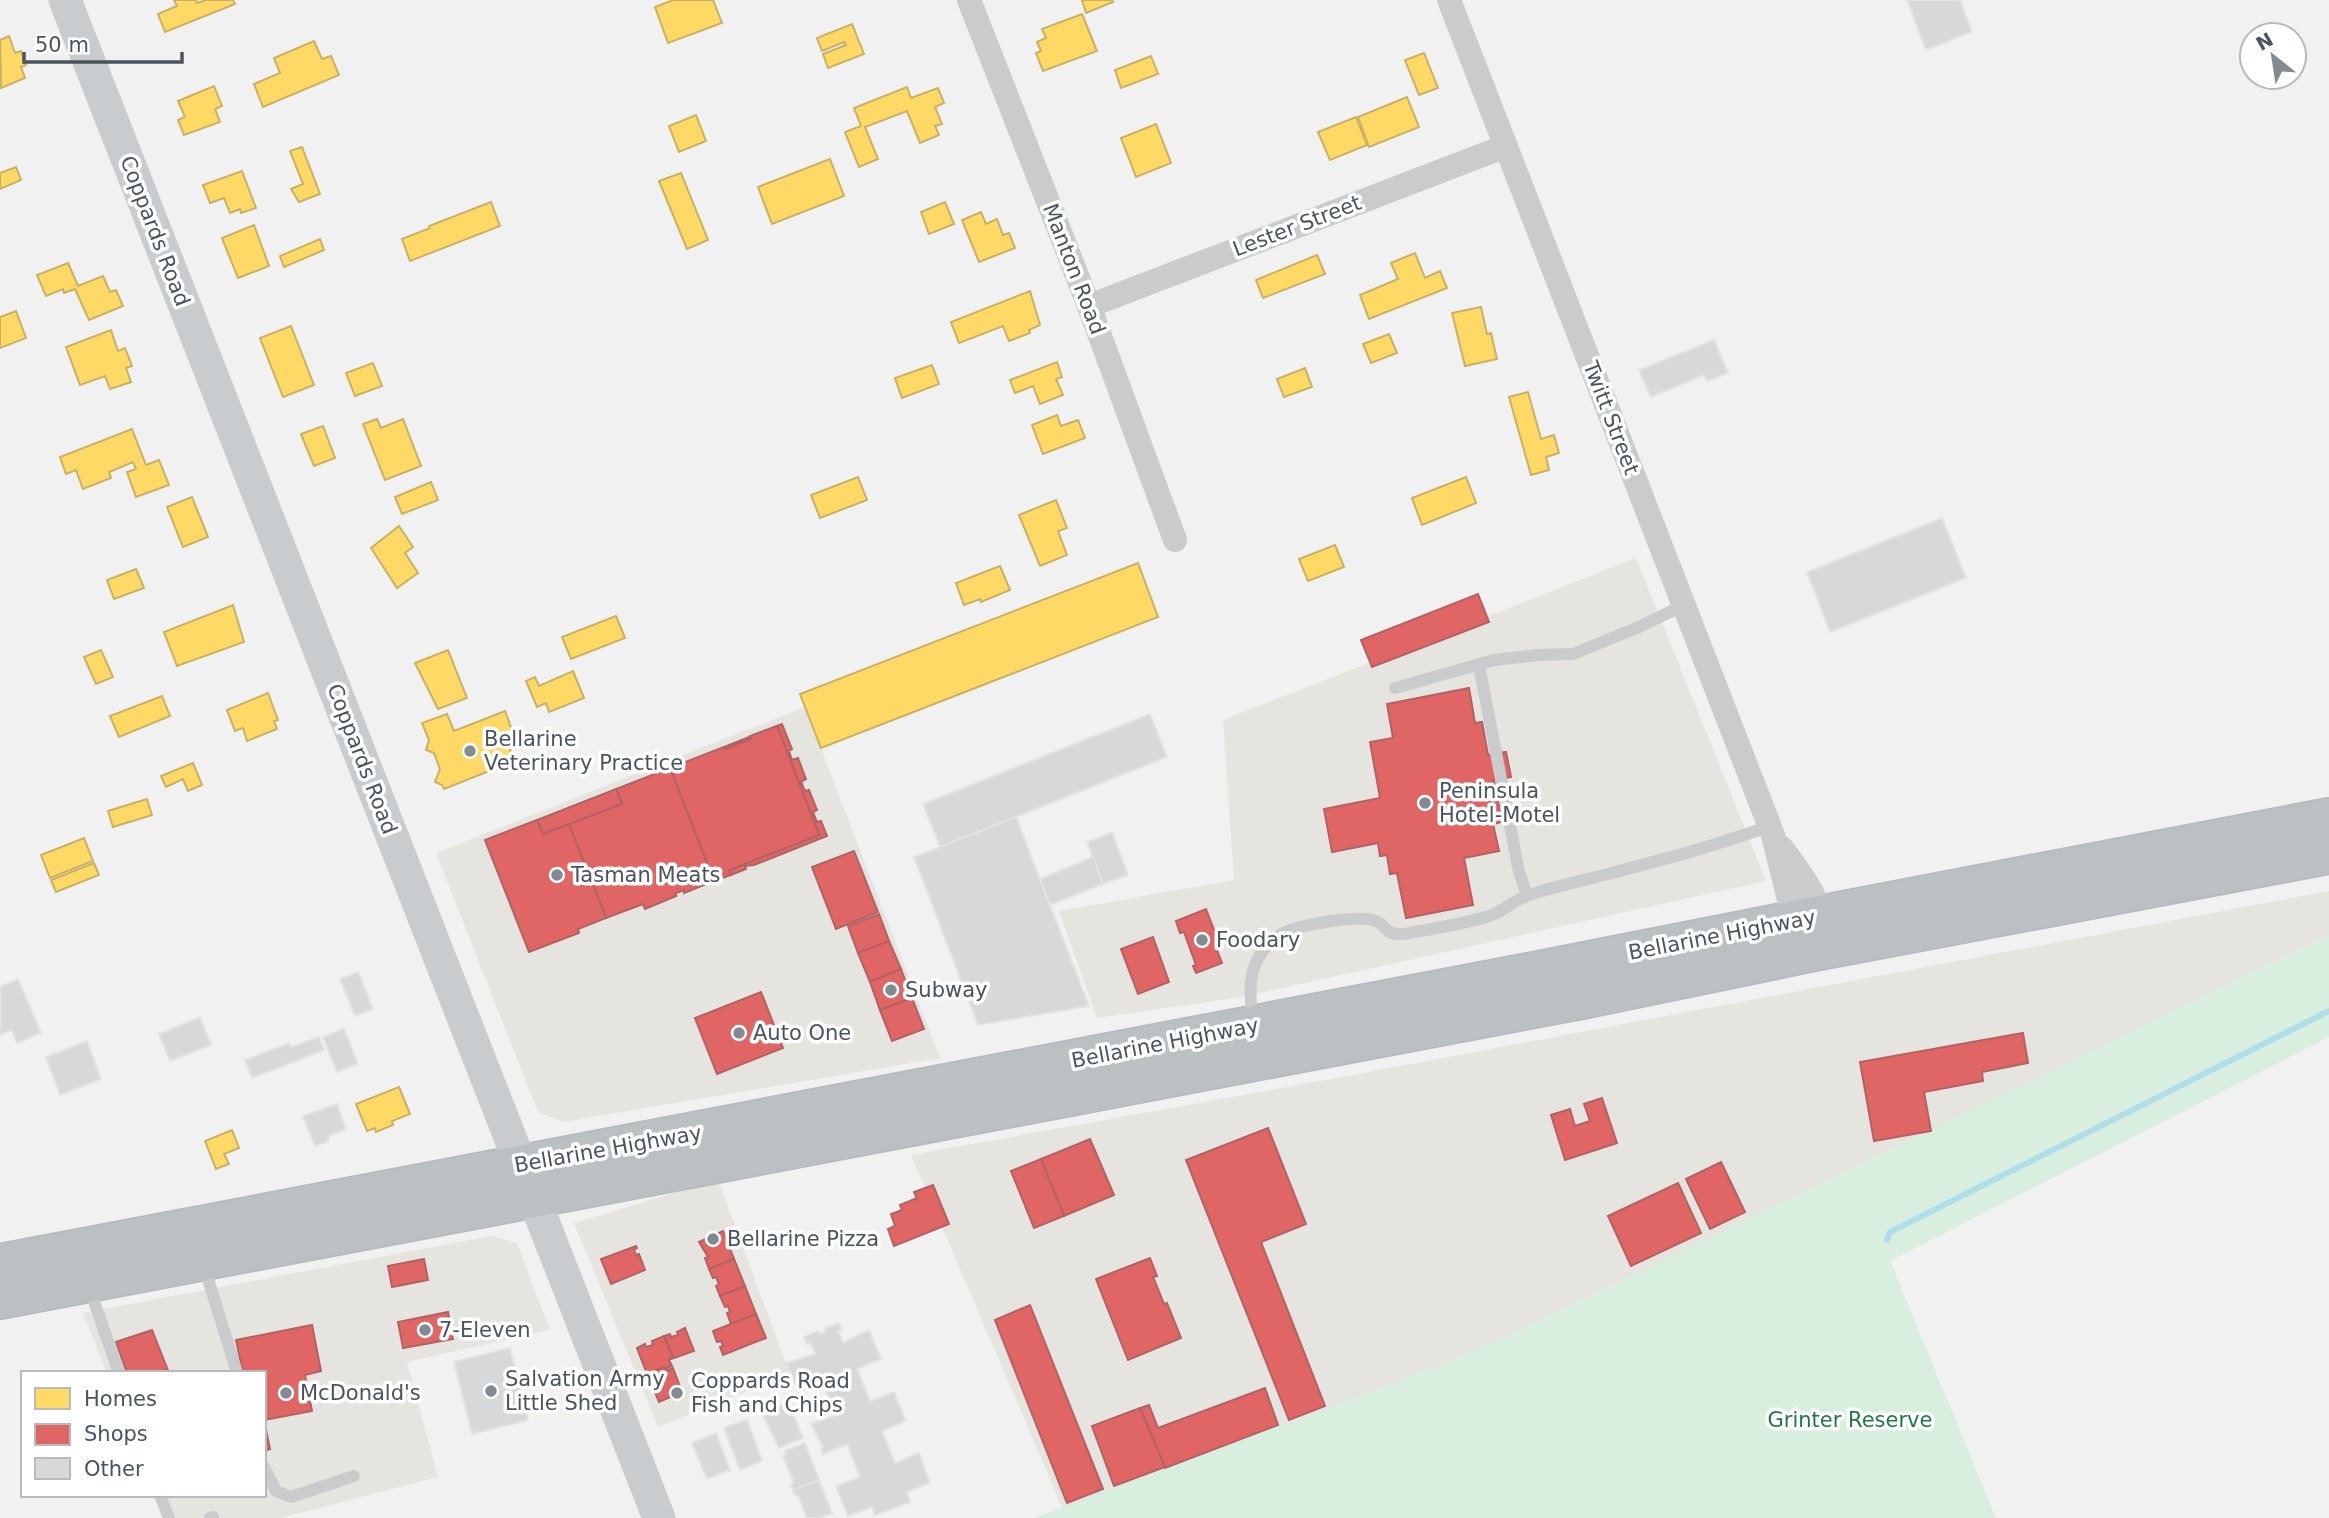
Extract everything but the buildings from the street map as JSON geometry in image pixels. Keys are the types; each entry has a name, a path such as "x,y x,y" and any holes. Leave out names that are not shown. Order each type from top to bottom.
{"highway":[{"name":"Bellarine Highway","path":"0,1264 528,1181 1587,998 1812,928 2329,818"},
{"name":"Bellarine Highway","path":"0,1299 202,1261 528,1181 1254,1026 1812,928 2329,854"}],"street":[{"name":"Coppards Road","path":"65,0 659,1518"},
{"name":"Manton Road","path":"969,0 1089,306 1175,540"},
{"name":"Twitt Street","path":"1449,0 1812,928"},
{"name":"Lester Street","path":"1089,306 1506,146"}],"lane":[{"path":"1395,688 1494,660 1573,654 1684,605"},
{"path":"1479,665 1519,872 1527,895"},
{"path":"1254,1026 1249,1000 1254,965 1278,936 1292,928 1307,924 1368,919 1382,925 1389,932 1413,933 1493,915 1527,895 1772,831"},
{"path":"202,1261 236,1371"},
{"path":"88,1283 117,1371"},
{"path":"266,1471 276,1491 291,1497 354,1476"},
{"path":"161,1497 169,1518"}],"shaded area":[{"path":"1636,558 1766,881 1242,997 1097,1018 1059,911 1234,880 1223,720"},
{"path":"805,707 940,1058 564,1122 538,1112 436,853"},
{"path":"2329,891 2329,935 2083,1056 1498,1341 1434,1368 1063,1509 911,1155 1342,1077"},
{"path":"718,1180 790,1374 658,1427 574,1223"},
{"path":"491,1236 517,1243 550,1330 407,1362 438,1477 281,1518 166,1518 157,1497 266,1497 266,1371 106,1371 83,1313"}],"green space":[{"name":"Grinter Reserve","path":"2329,935 2329,1037 1890,1261 1996,1518 1034,1518 1434,1368 1498,1341"}],"waterway":[{"path":"1887,1240 1890,1232 2329,1011"}],"place":[{"name":"Bellarine Veterinary Practice","path":"470,751"},
{"name":"Peninsula Hotel-Motel","path":"1425,803"},
{"name":"Tasman Meats","path":"557,875"},
{"name":"Foodary","path":"1202,940"},
{"name":"Subway","path":"891,990"},
{"name":"Auto One","path":"739,1033"},
{"name":"Bellarine Pizza","path":"713,1239"},
{"name":"7-Eleven","path":"425,1330"},
{"name":"Salvation Army Little Shed","path":"491,1391"},
{"name":"McDonald's","path":"286,1393"},
{"name":"Coppards Road Fish and Chips","path":"677,1393"}]}
